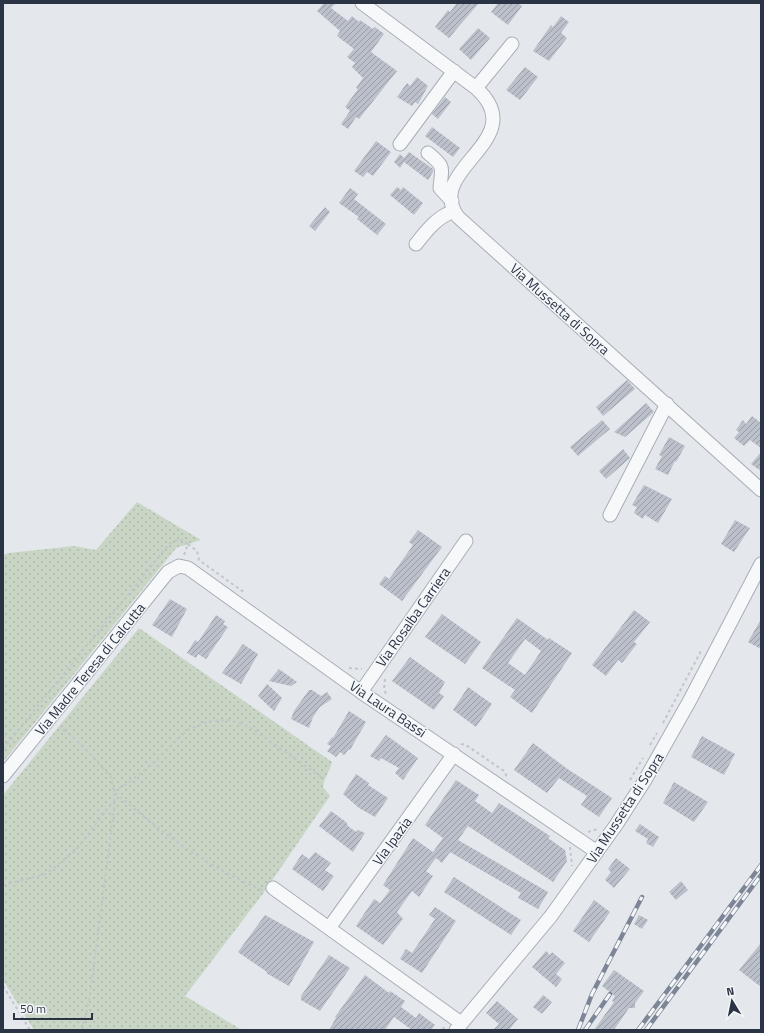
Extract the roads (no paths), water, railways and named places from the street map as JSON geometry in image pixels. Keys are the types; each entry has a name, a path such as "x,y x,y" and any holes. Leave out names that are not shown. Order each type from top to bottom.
{"street":[{"path":"362,3 476,88 486,96 492,106 494,116 493,126 483,144 453,184 453,206 431,226 416,244"},
{"path":"476,88 512,44"},
{"path":"400,144 454,72"},
{"name":"Via Mussetta di Sopra","path":"428,153 440,163 442,167 440,188 464,224 667,404 761,490"},
{"path":"610,515 667,404"},
{"name":"Via Rosalba Carriera","path":"361,692 466,541"},
{"name":"Via Mussetta di Sopra","path":"458,1026 551,916 597,852 645,780 730,625 761,564"},
{"name":"Via Laura Bassi","path":"179,566 188,568 361,692 456,749 597,852"},
{"name":"Via Madre Teresa di Calcutta","path":"3,776 168,572 179,566"},
{"name":"Via Ipazia","path":"329,928 456,749"},
{"path":"269,890 329,928 448,1013 458,1026"}],"railway":[{"path":"638,1030 761,865"},
{"path":"646,1030 761,875"},
{"path":"578,1030 592,994 642,897"},
{"path":"585,1030 610,994"}]}
